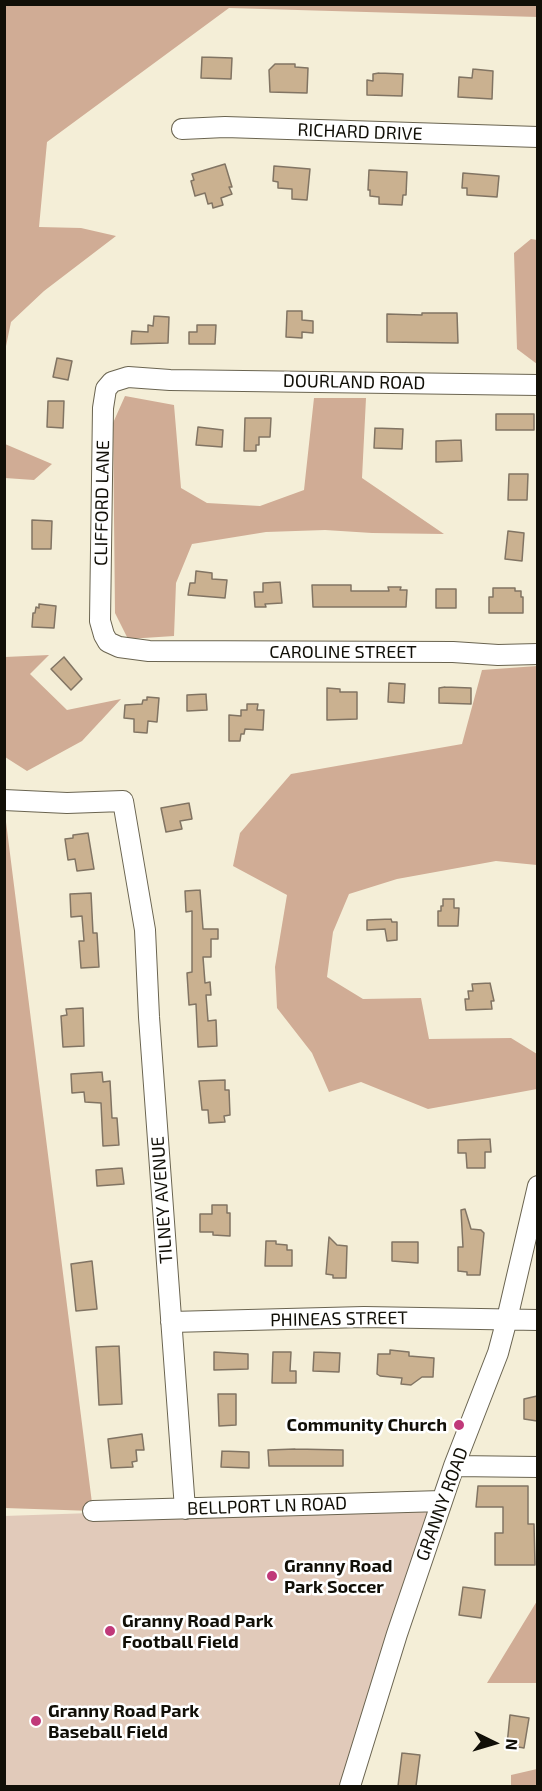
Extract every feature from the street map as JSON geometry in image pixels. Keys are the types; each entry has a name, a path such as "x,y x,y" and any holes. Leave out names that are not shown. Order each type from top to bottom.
{"street":[{"name":"RICHARD DRIVE","path":"182,129 225,127 537,137"},
{"name":"CLIFFORD LANE","path":"149,651 119,647 108,642 100,621 104,396 106,389 118,379 128,377 170,380"},
{"name":"DOURLAND ROAD","path":"170,380 537,385"},
{"name":"CAROLINE STREET","path":"149,651 537,654"},
{"name":"TILNEY AVENUE","path":"4,800 67,803 123,801 145,930 149,1017 185,1509"},
{"name":"GRANNY ROAD","path":"350,1786 397,1634 442,1501 498,1353 537,1190"},
{"name":"PHINEAS STREET","path":"171,1322 364,1317 537,1320"},
{"path":"454,1466 537,1467"},
{"name":"BELLPORT LN ROAD","path":"93,1510 442,1501"}],"shaded area":[{"path":"5,4 537,4 538,17 229,8 47,142 39,227 81,228 116,236 44,291 11,322 5,351"},
{"path":"531,239 537,240 537,364 517,349 514,253"},
{"path":"125,396 174,405 181,488 207,503 260,506 304,490 314,398 366,398 362,478 444,534 325,530 266,532 192,544 176,583 174,636 128,639 115,613 113,423"},
{"path":"4,444 52,464 34,480 5,478"},
{"path":"49,655 30,674 67,710 121,699 82,741 27,771 5,757 5,657"},
{"path":"537,666 537,865 496,861 397,879 349,894 333,932 327,977 363,999 421,998 429,1039 511,1038 537,1054 537,1089 428,1109 361,1082 329,1092 312,1053 277,1008 275,967 287,895 233,866 240,833 291,774 462,744 482,670"},
{"path":"4,822 6,822 93,1511 5,1508"},
{"path":"442,1501 352,1786 5,1786 4,1516"},
{"path":"537,1601 537,1683 487,1683"},
{"path":"537,1769 537,1786 511,1786 511,1775"}],"building":[{"path":"202,57 232,58 231,79 201,78"},
{"path":"275,64 295,64 295,67 308,68 307,93 270,92 269,70"},
{"path":"473,69 493,71 492,99 458,97 459,77 472,78"},
{"path":"373,74 403,74 402,96 367,95 367,80 373,81"},
{"path":"225,164 232,194 221,198 223,205 213,208 212,203 208,204 205,193 195,196 191,181 194,180 192,174"},
{"path":"274,166 310,169 307,200 292,199 292,189 278,188 278,182 273,181"},
{"path":"369,170 407,172 406,195 403,195 402,205 379,204 379,197 370,196"},
{"path":"463,173 499,176 497,197 467,195 467,188 462,188"},
{"path":"287,311 302,311 302,320 313,321 313,333 302,332 302,338 286,337"},
{"path":"422,313 457,313 458,343 387,342 387,314 422,315"},
{"path":"154,316 169,317 168,343 131,344 132,331 148,332 148,325 153,326"},
{"path":"197,325 216,325 215,344 189,344 189,332 197,332"},
{"path":"57,358 72,361 68,380 53,377"},
{"path":"48,401 64,401 63,428 47,427"},
{"path":"496,414 534,414 534,430 496,430"},
{"path":"245,418 271,418 270,437 259,437 256,451 244,451"},
{"path":"198,427 223,430 222,447 196,445"},
{"path":"375,428 403,429 402,449 374,448"},
{"path":"461,440 462,461 436,462 436,441"},
{"path":"509,474 528,474 527,500 508,500"},
{"path":"32,520 52,521 51,549 32,549"},
{"path":"508,531 524,533 522,561 505,559"},
{"path":"196,571 212,573 212,579 227,580 225,598 188,595 190,583 195,583"},
{"path":"280,582 282,603 255,607 254,592 263,592 263,583"},
{"path":"312,585 351,585 351,591 389,591 388,587 401,587 400,590 407,590 406,607 313,607"},
{"path":"493,588 515,588 515,591 521,591 523,613 489,613 489,597 493,597"},
{"path":"436,589 456,589 456,608 436,608"},
{"path":"39,604 56,606 54,628 32,627 33,613 36,607 39,608"},
{"path":"64,657 82,679 71,690 51,669"},
{"path":"389,683 405,684 404,703 388,702"},
{"path":"327,688 340,689 340,692 357,692 357,719 327,720"},
{"path":"439,688 471,688 471,704 439,703"},
{"path":"206,694 207,710 187,711 187,695"},
{"path":"147,697 159,698 157,722 148,721 147,733 134,732 134,719 124,718 125,705 142,704"},
{"path":"247,704 258,704 257,710 264,710 263,730 245,729 240,741 229,741 229,715 241,716 241,710 247,710"},
{"path":"189,803 192,819 180,821 182,829 166,832 161,808"},
{"path":"88,833 94,869 77,871 75,859 68,860 65,839 73,838 73,835"},
{"path":"200,890 203,929 218,929 218,939 211,939 211,957 203,957 205,983 210,982 211,995 206,995 208,1021 216,1020 217,1046 198,1047 196,1004 189,1005 187,973 192,972 192,911 186,912 185,891"},
{"path":"91,893 93,933 97,933 99,967 81,968 79,941 84,941 82,916 71,917 70,894"},
{"path":"443,899 454,899 454,908 459,908 458,926 438,926 438,911 441,911"},
{"path":"391,919 392,922 397,922 397,940 387,941 385,929 367,930 367,920"},
{"path":"490,983 494,1001 491,1001 492,1009 466,1010 465,999 469,999 468,991 473,991 472,984"},
{"path":"83,1008 84,1046 63,1047 61,1016 67,1015 66,1009"},
{"path":"102,1072 103,1082 110,1081 112,1118 117,1118 119,1145 103,1146 101,1103 85,1102 84,1092 72,1093 71,1074"},
{"path":"225,1080 225,1090 229,1090 230,1115 224,1116 225,1122 209,1123 208,1110 202,1110 199,1081"},
{"path":"490,1139 491,1152 485,1152 485,1168 467,1168 466,1153 458,1153 458,1140"},
{"path":"122,1168 124,1184 97,1186 96,1170"},
{"path":"212,1205 227,1205 227,1213 230,1213 230,1236 200,1232 200,1214 212,1214"},
{"path":"465,1209 471,1229 481,1230 484,1233 480,1275 467,1275 467,1272 458,1271 458,1247 463,1247 461,1210"},
{"path":"329,1237 337,1245 347,1246 346,1278 333,1278 333,1275 326,1274"},
{"path":"266,1241 276,1241 276,1244 287,1245 287,1250 292,1250 292,1266 265,1266"},
{"path":"392,1242 418,1242 418,1263 392,1261"},
{"path":"92,1261 97,1309 76,1311 71,1264"},
{"path":"119,1346 122,1404 99,1405 96,1347"},
{"path":"390,1350 409,1352 409,1356 434,1358 433,1377 422,1377 411,1385 401,1384 402,1378 380,1376 377,1374 378,1354 390,1354"},
{"path":"214,1352 248,1354 248,1369 214,1370"},
{"path":"273,1352 291,1352 290,1371 296,1371 296,1383 272,1383"},
{"path":"314,1352 340,1353 339,1372 313,1371"},
{"path":"218,1394 236,1394 236,1425 219,1426"},
{"path":"537,1396 537,1421 524,1419 524,1399"},
{"path":"142,1434 144,1450 136,1450 137,1461 132,1462 133,1467 111,1468 108,1439"},
{"path":"268,1450 343,1450 343,1466 269,1466"},
{"path":"222,1451 249,1452 249,1468 221,1467"},
{"path":"478,1486 528,1486 528,1524 534,1524 535,1565 495,1565 495,1533 503,1533 503,1507 476,1507"},
{"path":"463,1587 485,1590 481,1618 459,1615"},
{"path":"510,1715 529,1718 524,1748 507,1745"},
{"path":"402,1753 420,1755 416,1786 398,1786"}],"place":[{"name":"Community Church","path":"459,1425"},
{"name":"Granny Road Park Soccer","path":"272,1576"},
{"name":"Granny Road Park Football Field","path":"110,1631"},
{"name":"Granny Road Park Baseball Field","path":"36,1721"}]}
